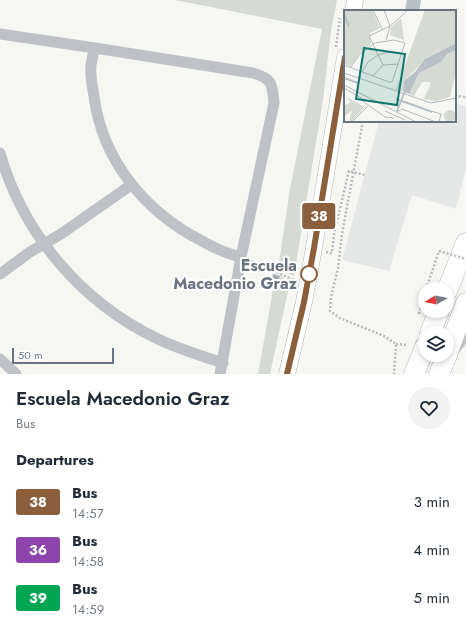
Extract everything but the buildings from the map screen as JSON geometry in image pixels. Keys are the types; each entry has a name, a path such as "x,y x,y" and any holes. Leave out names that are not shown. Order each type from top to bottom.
{"highway":[{"path":"451,282 466,243"},
{"path":"454,335 466,303"},
{"path":"414,374 419,362"}],"street":[{"path":"353,10 355,0"},
{"path":"0,34 254,73 270,81 273,88 274,102 242,257 222,369 193,354 168,344 123,319 106,307 65,270 34,229 6,174 0,153"},
{"path":"95,48 91,66 95,106 107,144 131,185 146,202 182,230 222,251 242,257"},
{"path":"287,374 304,302 314,248 344,63"},
{"path":"0,274 30,252 131,185"},
{"path":"454,349 466,335"},
{"path":"0,359 16,374"}],"path":[{"path":"456,96 466,97"},
{"path":"363,122 342,234 338,268 331,297 330,311 340,318 384,336 396,344 394,374"},
{"path":"428,282 439,251 466,259"}],"shaded area":[{"path":"175,0 337,0 331,31 323,100 294,276 278,269 290,189 322,29"},
{"path":"456,103 466,106 466,169 456,209 412,195 389,271 342,260 379,122 456,122"},
{"path":"280,276 290,282 270,374 258,374 274,284 277,285"}],"waterway":[{"path":"412,10 414,0"}],"bus line":[{"name":"38","path":"287,374 304,302 314,248 344,63"}],"place":[{"name":"Escuela Macedonio Graz","path":"309,274"}]}
